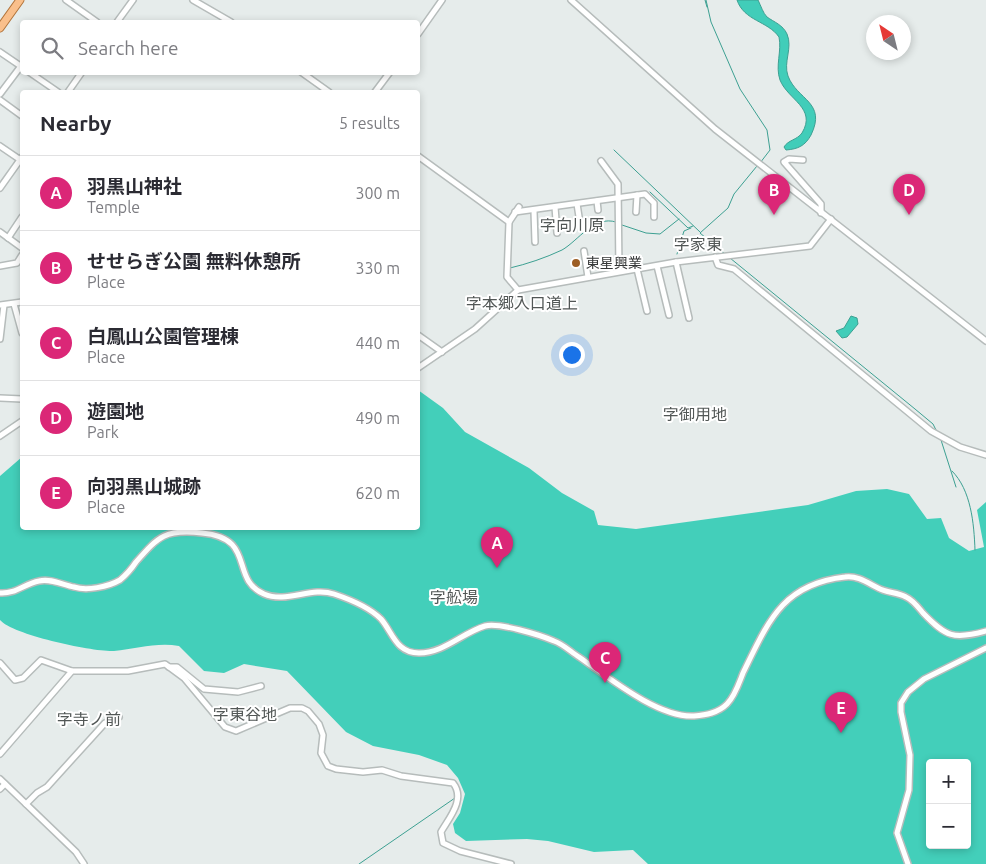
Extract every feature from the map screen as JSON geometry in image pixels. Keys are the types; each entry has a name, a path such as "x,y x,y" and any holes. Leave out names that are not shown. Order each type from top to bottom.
{"main road":[{"path":"0,28 20,0"}],"street":[{"path":"66,0 94,20"},
{"path":"118,20 133,0"},
{"path":"193,0 228,20"},
{"path":"420,31 442,0"},
{"path":"571,0 715,129 986,341"},
{"path":"0,52 20,66"},
{"path":"0,94 20,69"},
{"path":"33,75 55,90"},
{"path":"69,90 80,75"},
{"path":"305,75 326,90"},
{"path":"376,90 388,75"},
{"path":"0,100 20,115"},
{"path":"0,146 20,158"},
{"path":"420,157 509,222"},
{"path":"803,160 789,159 784,162 821,204 821,213"},
{"path":"601,161 618,184 617,233 619,271"},
{"path":"0,187 20,162"},
{"path":"518,290 507,276 509,222 517,210 534,210 637,195 649,196 654,203 654,217"},
{"path":"636,212 637,195"},
{"path":"597,201 598,210"},
{"path":"577,204 580,223"},
{"path":"555,207 557,232"},
{"path":"534,210 535,242"},
{"path":"8,238 20,220"},
{"path":"420,367 476,328 518,290 676,262 810,246 831,220"},
{"path":"0,232 20,247"},
{"path":"584,251 588,277"},
{"path":"718,257 718,265 734,269 931,431 960,447 985,454"},
{"path":"0,266 17,263 20,258"},
{"path":"676,262 689,318"},
{"path":"657,266 669,315"},
{"path":"637,269 647,311"},
{"path":"0,339 2,305 20,302"},
{"path":"14,304 20,326"},
{"path":"420,336 442,352"},
{"path":"0,398 20,399"},
{"path":"0,436 20,422"},
{"path":"0,593 12,593 39,581 56,582 78,589 107,584 122,578 156,539 164,534 197,532 212,534 224,539 237,549 246,577 259,592 281,598 322,591 333,593 357,603 381,620 397,644 407,650 422,653 486,626 496,625 556,641 650,703 685,716 711,714 726,704 773,615 792,595 810,586 846,577 856,578 887,593 903,595 909,598 934,624 947,632 964,637 986,631"},
{"path":"908,864 897,833 909,790 910,755 901,712 901,703 908,692 924,679 986,648"},
{"path":"0,663 2,670 19,680 41,660 72,670 128,670 165,664 190,684 204,704 226,727 236,731 290,708 302,708 308,711 319,724 323,735 321,753 328,766 336,769 363,772 382,770 401,776 452,783 456,786 458,798 451,816 441,832 444,843 460,851 511,864"},
{"path":"169,667 178,667 204,689 238,692 261,686"},
{"path":"0,754 72,670"},
{"path":"26,804 46,787 105,723 119,716"},
{"path":"0,779 76,852 84,864"},
{"path":"0,790 5,784"}],"shaded area":[{"path":"737,0 758,0 767,17 781,26 787,34 789,39 788,76 792,84 809,102 815,115 815,124 811,135 798,148 786,150 784,147 802,133 806,124 806,117 800,105 780,80 778,69 779,37 769,27 750,17 740,7"},
{"path":"851,316 857,318 858,324 847,337 842,338 836,331 844,328"},
{"path":"420,391 443,408 465,432 529,468 562,493 594,511 598,525 636,529 808,505 856,491 887,489 909,494 927,519 941,518 949,538 969,551 984,547 977,510 986,502 986,864 648,864 633,850 594,852 548,841 527,839 466,841 455,833 453,824 460,813 465,794 458,778 447,765 419,755 373,746 346,732 287,671 244,664 224,673 204,671 179,646 155,645 114,651 89,649 36,637 8,626 0,620 0,476 20,459 20,530 420,530"}],"waterway":[{"path":"705,0 707,7"},
{"path":"706,0 711,22 740,89 767,130 770,150 760,163"},
{"path":"614,150 700,232"},
{"path":"725,254 700,233 728,208 734,194 757,166"},
{"path":"650,192 688,228 693,226"},
{"path":"619,224 646,233 660,234 679,219"},
{"path":"510,268 562,250 593,225 608,221 616,222"},
{"path":"677,254 684,231 691,228"},
{"path":"730,258 933,424 937,432"},
{"path":"941,440 956,487"},
{"path":"952,471 967,497 974,529 975,550"},
{"path":"359,864 455,798"}],"place":[{"name":"せせらぎ公園 無料休憩所","path":"774,215"},
{"name":"遊園地","path":"909,215"},
{"name":"東星興業","path":"576,263"},
{"name":"羽黒山神社","path":"497,568"},
{"name":"白鳳山公園管理棟","path":"605,683"},
{"name":"向羽黒山城跡","path":"841,733"}],"district":[{"name":"字向川原","path":"572,225"},
{"name":"字家東","path":"698,244"},
{"name":"字本郷入口道上","path":"522,303"},
{"name":"字御用地","path":"695,414"},
{"name":"字舩場","path":"454,597"},
{"name":"字東谷地","path":"245,714"},
{"name":"字寺ノ前","path":"89,719"}]}
